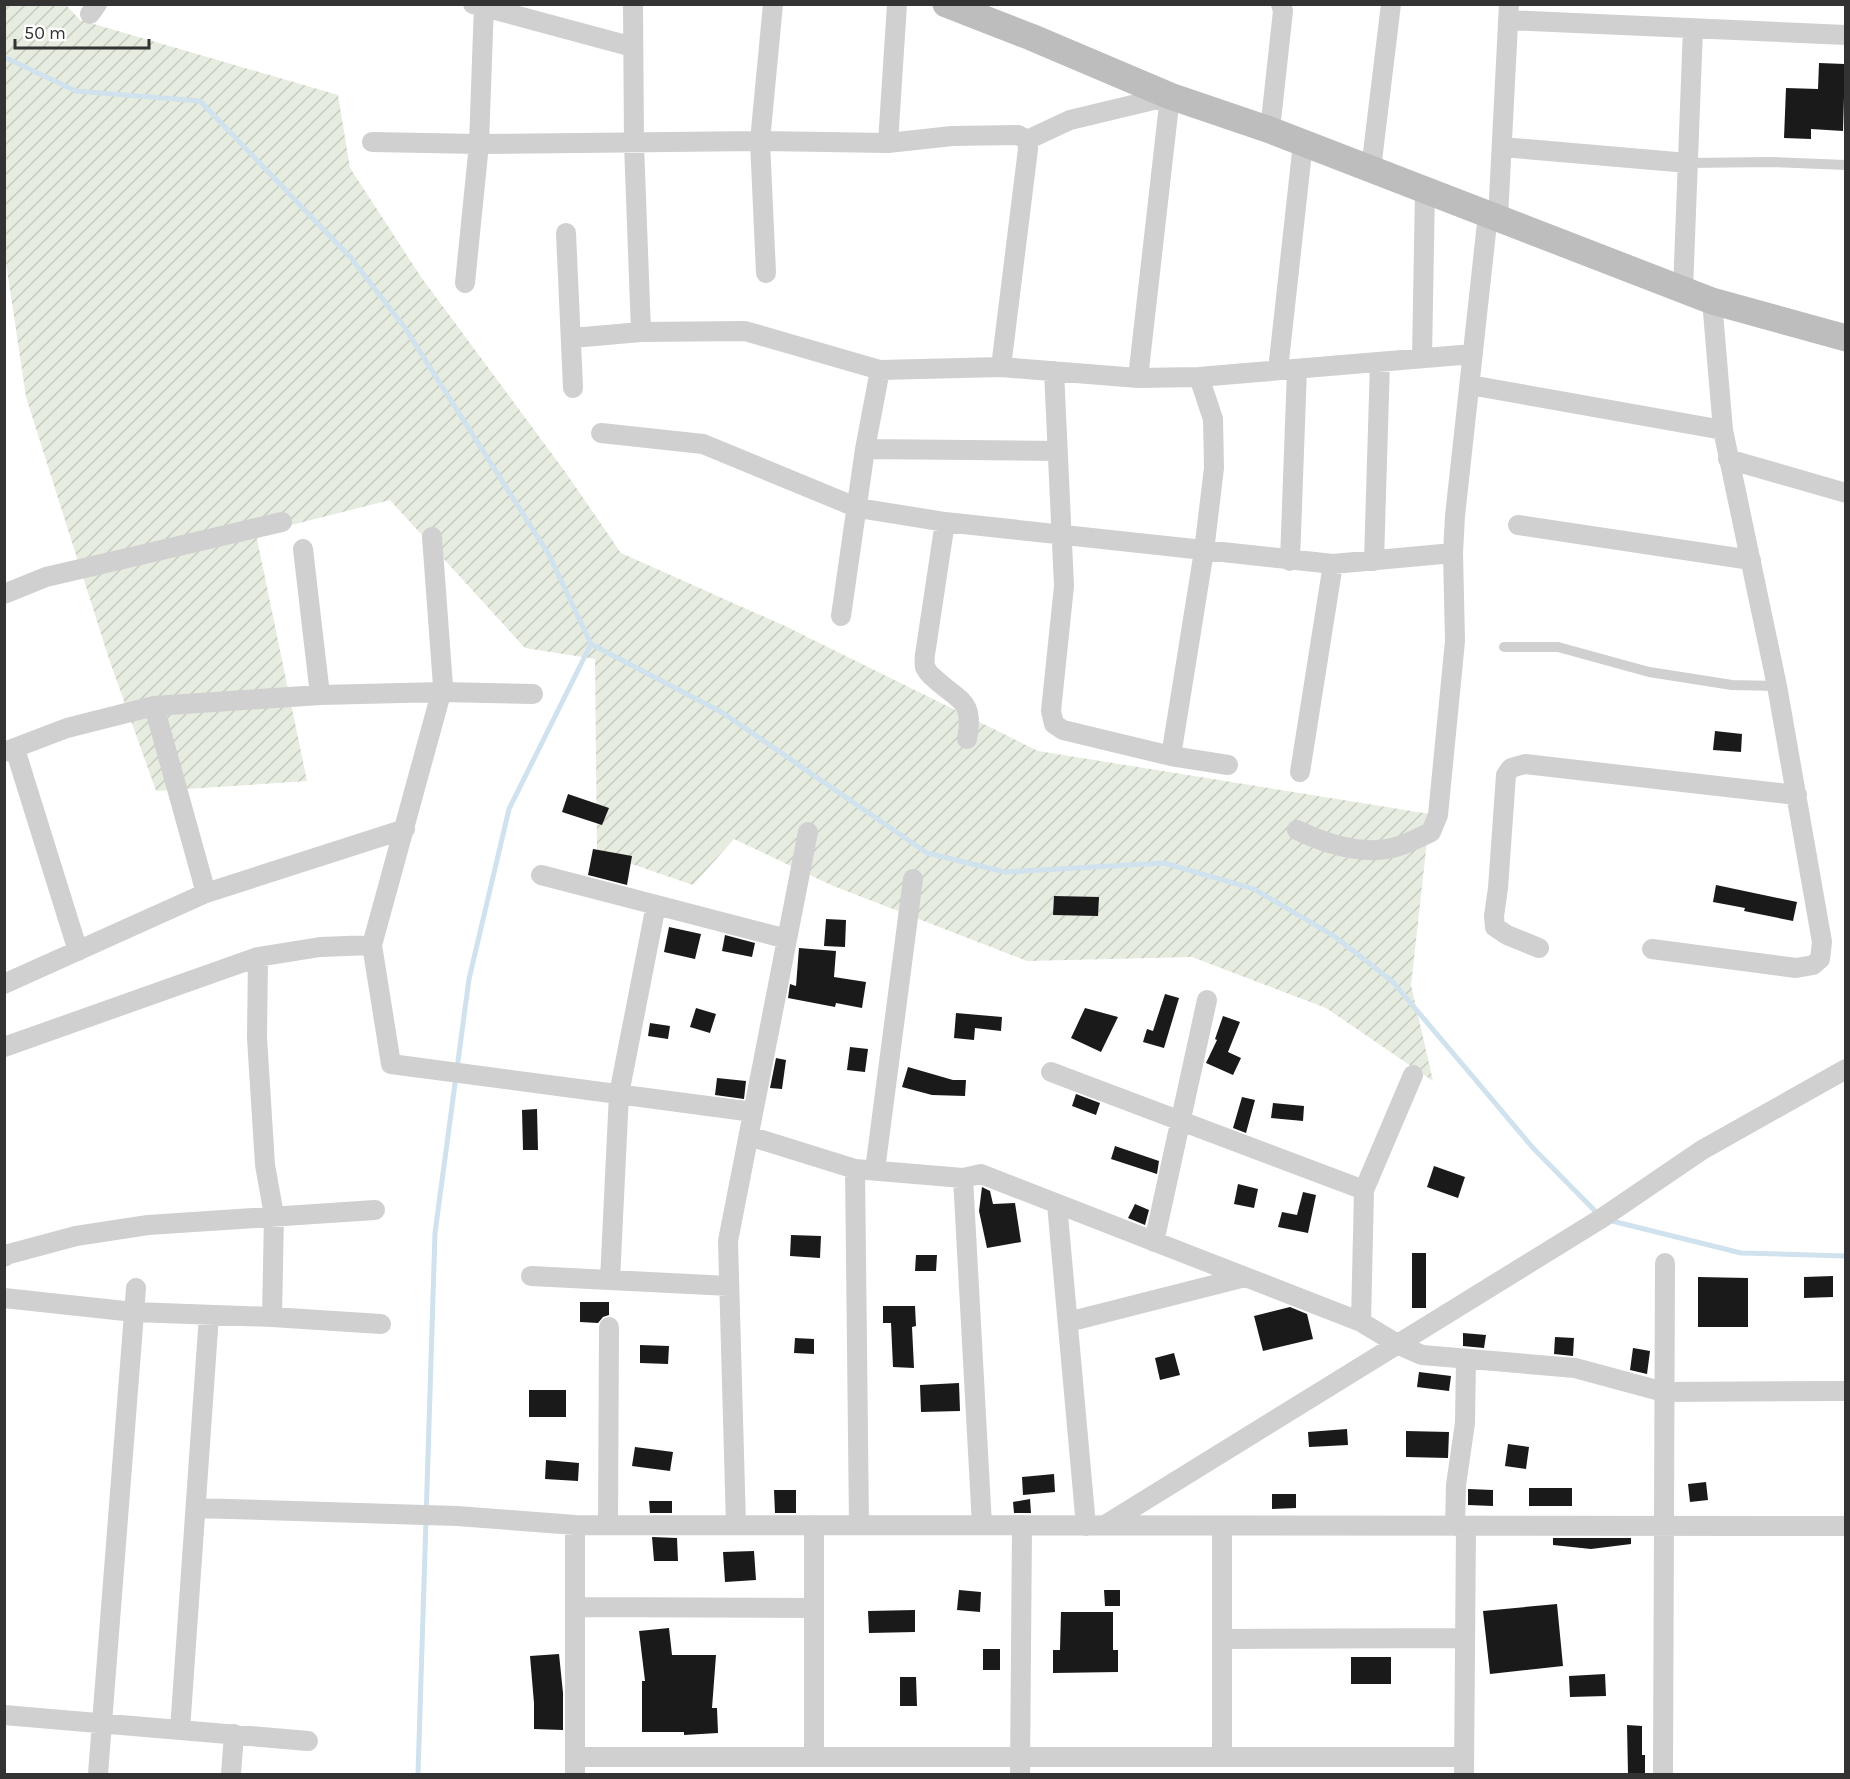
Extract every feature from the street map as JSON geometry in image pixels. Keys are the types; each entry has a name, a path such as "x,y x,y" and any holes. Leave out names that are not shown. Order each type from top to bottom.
{"street":[{"path":"633,4 634,144 641,332"},
{"path":"766,273 760,141 773,4"},
{"path":"888,143 897,4"},
{"path":"946,4 1170,96 1270,130 1712,301 1845,338"},
{"path":"1270,130 1283,11 1281,4"},
{"path":"1371,169 1391,4"},
{"path":"465,283 479,144 481,6 633,47"},
{"path":"1297,831 1322,843 1357,849 1392,848 1431,832 1438,815 1455,641 1453,553 1473,354 1502,147 1509,12 1693,28 1845,35"},
{"path":"1683,290 1693,28"},
{"path":"1027,140 1070,120 1170,96"},
{"path":"1138,378 1170,96"},
{"path":"372,142 888,143 952,136 1018,135 1027,140"},
{"path":"1001,367 1028,149 1027,140"},
{"path":"1290,561 1287,369 1303,143"},
{"path":"1502,147 1688,164"},
{"path":"1422,358 1425,190"},
{"path":"566,233 573,388"},
{"path":"1652,950 1796,968 1813,965 1820,959 1822,942 1778,686 1723,430 1712,301"},
{"path":"572,338 641,332 745,331 880,370 1001,367 1138,378 1199,377 1473,354"},
{"path":"1374,561 1380,362"},
{"path":"841,616 865,449 880,370"},
{"path":"1054,371 1064,586 1051,711 1054,724 1063,730 1171,756 1228,765"},
{"path":"1171,756 1204,551 1214,468 1213,419 1199,377"},
{"path":"1470,385 1723,430"},
{"path":"601,434 703,444 858,508 945,522 1334,564 1453,553"},
{"path":"865,449 1058,452"},
{"path":"1728,459 1845,493"},
{"path":"4,594 46,577 282,522"},
{"path":"945,522 925,666 929,674 956,694 969,711 970,724 967,739"},
{"path":"1518,525 1751,560"},
{"path":"432,537 443,686 372,945 390,1064 753,1112"},
{"path":"303,549 320,695"},
{"path":"1300,772 1334,564"},
{"path":"78,951 10,751 67,728 154,706 320,695 442,692 533,694"},
{"path":"154,706 206,893"},
{"path":"1539,948 1507,935 1495,927 1506,775 1510,768 1525,764 1797,795"},
{"path":"4,984 206,893 405,829"},
{"path":"736,1525 728,1241 808,832"},
{"path":"541,875 787,939"},
{"path":"859,1525 865,1169 913,879"},
{"path":"610,1280 619,1094 656,905"},
{"path":"4,1047 258,957 320,947 372,945"},
{"path":"258,957 257,1038 264,1154 274,1215 272,1317"},
{"path":"1155,1242 1207,1000"},
{"path":"1095,1526 1399,1345 1602,1218 1702,1150 1845,1069"},
{"path":"1051,1072 1364,1190"},
{"path":"1361,1322 1364,1190 1413,1075"},
{"path":"749,1136 865,1169 963,1178 981,1174 1361,1322 1399,1345 1422,1355 1575,1368 1664,1392 1845,1391"},
{"path":"963,1178 982,1526"},
{"path":"1057,1204 1068,1322 1095,1526"},
{"path":"4,1257 76,1236 148,1225 375,1210"},
{"path":"1663,1774 1665,1263"},
{"path":"531,1276 729,1286"},
{"path":"1068,1322 1245,1277"},
{"path":"98,1774 136,1288"},
{"path":"4,1298 134,1312 381,1324"},
{"path":"180,1730 209,1315"},
{"path":"608,1525 609,1327"},
{"path":"575,1525 574,1766 814,1757 1021,1766 1222,1757 1464,1766 1465,1638 1456,1485 1465,1423 1466,1359"},
{"path":"196,1508 413,1514 575,1525 1845,1526"},
{"path":"814,1525 814,1757"},
{"path":"1021,1766 1022,1526"},
{"path":"1222,1526 1222,1757"},
{"path":"575,1607 814,1608"},
{"path":"1222,1639 1465,1638"},
{"path":"4,1715 308,1741"},
{"path":"231,1774 234,1734"}],"lane":[{"path":"1688,164 1771,162 1845,165"},
{"path":"1503,648 1558,647 1649,672 1732,685 1778,686"}],"shaded area":[{"path":"4,5 66,5 80,20 338,95 350,168 421,277 566,473 621,553 787,627 1038,751 1430,814 1411,985 1433,1081 1326,1008 1192,957 1027,961 831,885 734,839 693,885 597,852 595,659 525,648 390,500 256,534 307,781 156,791 109,659 26,397 5,256"}],"building":[{"path":"1819,63 1845,64 1843,131 1811,129 1811,139 1784,138 1786,88 1818,89"},
{"path":"1715,731 1742,734 1741,752 1713,750"},
{"path":"568,794 609,808 602,825 562,812"},
{"path":"593,849 632,856 627,885 588,875"},
{"path":"1716,885 1797,902 1793,921 1713,902"},
{"path":"1054,896 1099,897 1098,916 1053,915"},
{"path":"826,919 846,920 845,947 824,946"},
{"path":"669,927 701,934 695,959 664,952"},
{"path":"725,935 755,943 752,957 722,951"},
{"path":"799,948 836,951 834,977 866,982 862,1008 836,1003 835,1007 788,998 790,984 796,986"},
{"path":"1165,994 1179,998 1164,1048 1143,1042 1147,1029 1153,1031"},
{"path":"696,1008 716,1014 710,1033 690,1027"},
{"path":"1085,1008 1118,1017 1101,1052 1071,1038"},
{"path":"956,1013 1002,1017 1001,1031 975,1028 974,1040 954,1038"},
{"path":"1223,1016 1240,1022 1228,1052 1241,1058 1233,1075 1206,1063 1217,1040 1215,1039"},
{"path":"650,1023 670,1026 668,1039 648,1036"},
{"path":"850,1047 868,1049 865,1072 847,1070"},
{"path":"776,1058 786,1060 782,1089 770,1088"},
{"path":"908,1067 953,1080 966,1080 965,1096 932,1095 902,1087"},
{"path":"717,1078 746,1081 744,1099 715,1095"},
{"path":"1076,1094 1100,1103 1096,1115 1072,1106"},
{"path":"1242,1097 1255,1100 1246,1133 1233,1128"},
{"path":"1273,1103 1304,1106 1303,1121 1271,1118"},
{"path":"537,1109 538,1150 523,1150 522,1110"},
{"path":"1115,1146 1159,1161 1157,1174 1111,1159"},
{"path":"1434,1166 1465,1177 1458,1198 1427,1187"},
{"path":"1238,1184 1258,1189 1254,1208 1234,1204"},
{"path":"982,1187 990,1191 993,1204 1015,1203 1021,1242 987,1248 979,1211"},
{"path":"1303,1192 1316,1195 1308,1233 1278,1227 1282,1212 1297,1215"},
{"path":"1135,1204 1149,1210 1145,1225 1128,1218"},
{"path":"791,1235 821,1236 820,1258 790,1256"},
{"path":"1412,1253 1426,1253 1426,1308 1412,1308"},
{"path":"916,1255 937,1255 936,1271 915,1271"},
{"path":"1833,1276 1833,1297 1804,1298 1804,1277"},
{"path":"1698,1277 1748,1278 1748,1327 1698,1327"},
{"path":"580,1302 609,1302 609,1315 603,1317 598,1323 580,1322"},
{"path":"883,1306 915,1306 916,1326 912,1327 914,1368 893,1367 891,1323 883,1323"},
{"path":"1290,1307 1307,1314 1313,1339 1263,1351 1254,1316"},
{"path":"1463,1333 1486,1335 1484,1348 1463,1346"},
{"path":"1555,1337 1574,1338 1573,1356 1554,1354"},
{"path":"795,1338 814,1339 814,1354 794,1353"},
{"path":"640,1345 669,1346 668,1364 640,1363"},
{"path":"1633,1348 1650,1351 1647,1374 1630,1370"},
{"path":"1174,1353 1180,1375 1160,1380 1155,1358"},
{"path":"1419,1372 1451,1376 1449,1391 1417,1387"},
{"path":"959,1383 960,1411 921,1412 920,1385"},
{"path":"529,1390 566,1390 566,1417 529,1417"},
{"path":"1347,1429 1348,1445 1309,1447 1308,1432"},
{"path":"1406,1431 1449,1432 1448,1458 1406,1457"},
{"path":"1508,1444 1529,1447 1526,1469 1505,1466"},
{"path":"635,1447 673,1452 670,1471 632,1466"},
{"path":"546,1460 579,1463 578,1481 545,1479"},
{"path":"1054,1474 1055,1492 1023,1495 1022,1477"},
{"path":"1706,1482 1708,1500 1690,1502 1688,1484"},
{"path":"1529,1488 1572,1488 1572,1506 1529,1506"},
{"path":"1468,1489 1493,1490 1493,1506 1468,1505"},
{"path":"774,1490 796,1490 796,1513 775,1513"},
{"path":"1272,1494 1296,1494 1296,1508 1272,1509"},
{"path":"1030,1499 1031,1513 1014,1513 1013,1502"},
{"path":"649,1501 672,1501 672,1513 650,1513"},
{"path":"652,1537 677,1538 678,1561 654,1561"},
{"path":"1553,1538 1631,1538 1631,1544 1591,1549 1553,1545"},
{"path":"754,1551 756,1580 725,1582 723,1552"},
{"path":"959,1590 981,1592 980,1612 957,1610"},
{"path":"1104,1590 1120,1590 1120,1606 1105,1606"},
{"path":"1557,1604 1563,1666 1490,1674 1483,1611"},
{"path":"915,1610 915,1632 869,1633 868,1611"},
{"path":"1061,1612 1113,1612 1113,1650 1118,1650 1118,1672 1053,1673 1053,1650 1060,1650"},
{"path":"669,1628 672,1655 716,1655 712,1708 717,1708 718,1733 684,1735 684,1732 642,1732 642,1681 645,1681 639,1631"},
{"path":"983,1649 1000,1649 1000,1670 983,1670"},
{"path":"559,1654 563,1693 563,1730 534,1729 530,1656"},
{"path":"1351,1657 1391,1657 1391,1684 1351,1684"},
{"path":"1605,1674 1606,1696 1570,1697 1569,1676"},
{"path":"900,1677 916,1677 917,1706 900,1706"},
{"path":"1627,1725 1642,1726 1642,1755 1645,1755 1645,1774 1628,1774"}],"waterway":[{"path":"4,57 76,91 200,101 351,258 405,328 549,555 591,644 723,713 927,853 1005,872 1164,863 1254,889 1334,936 1392,981 1533,1148 1600,1216"},
{"path":"418,1774 435,1233 469,979 509,809 591,644"},
{"path":"1608,1220 1741,1253 1846,1256"}]}
